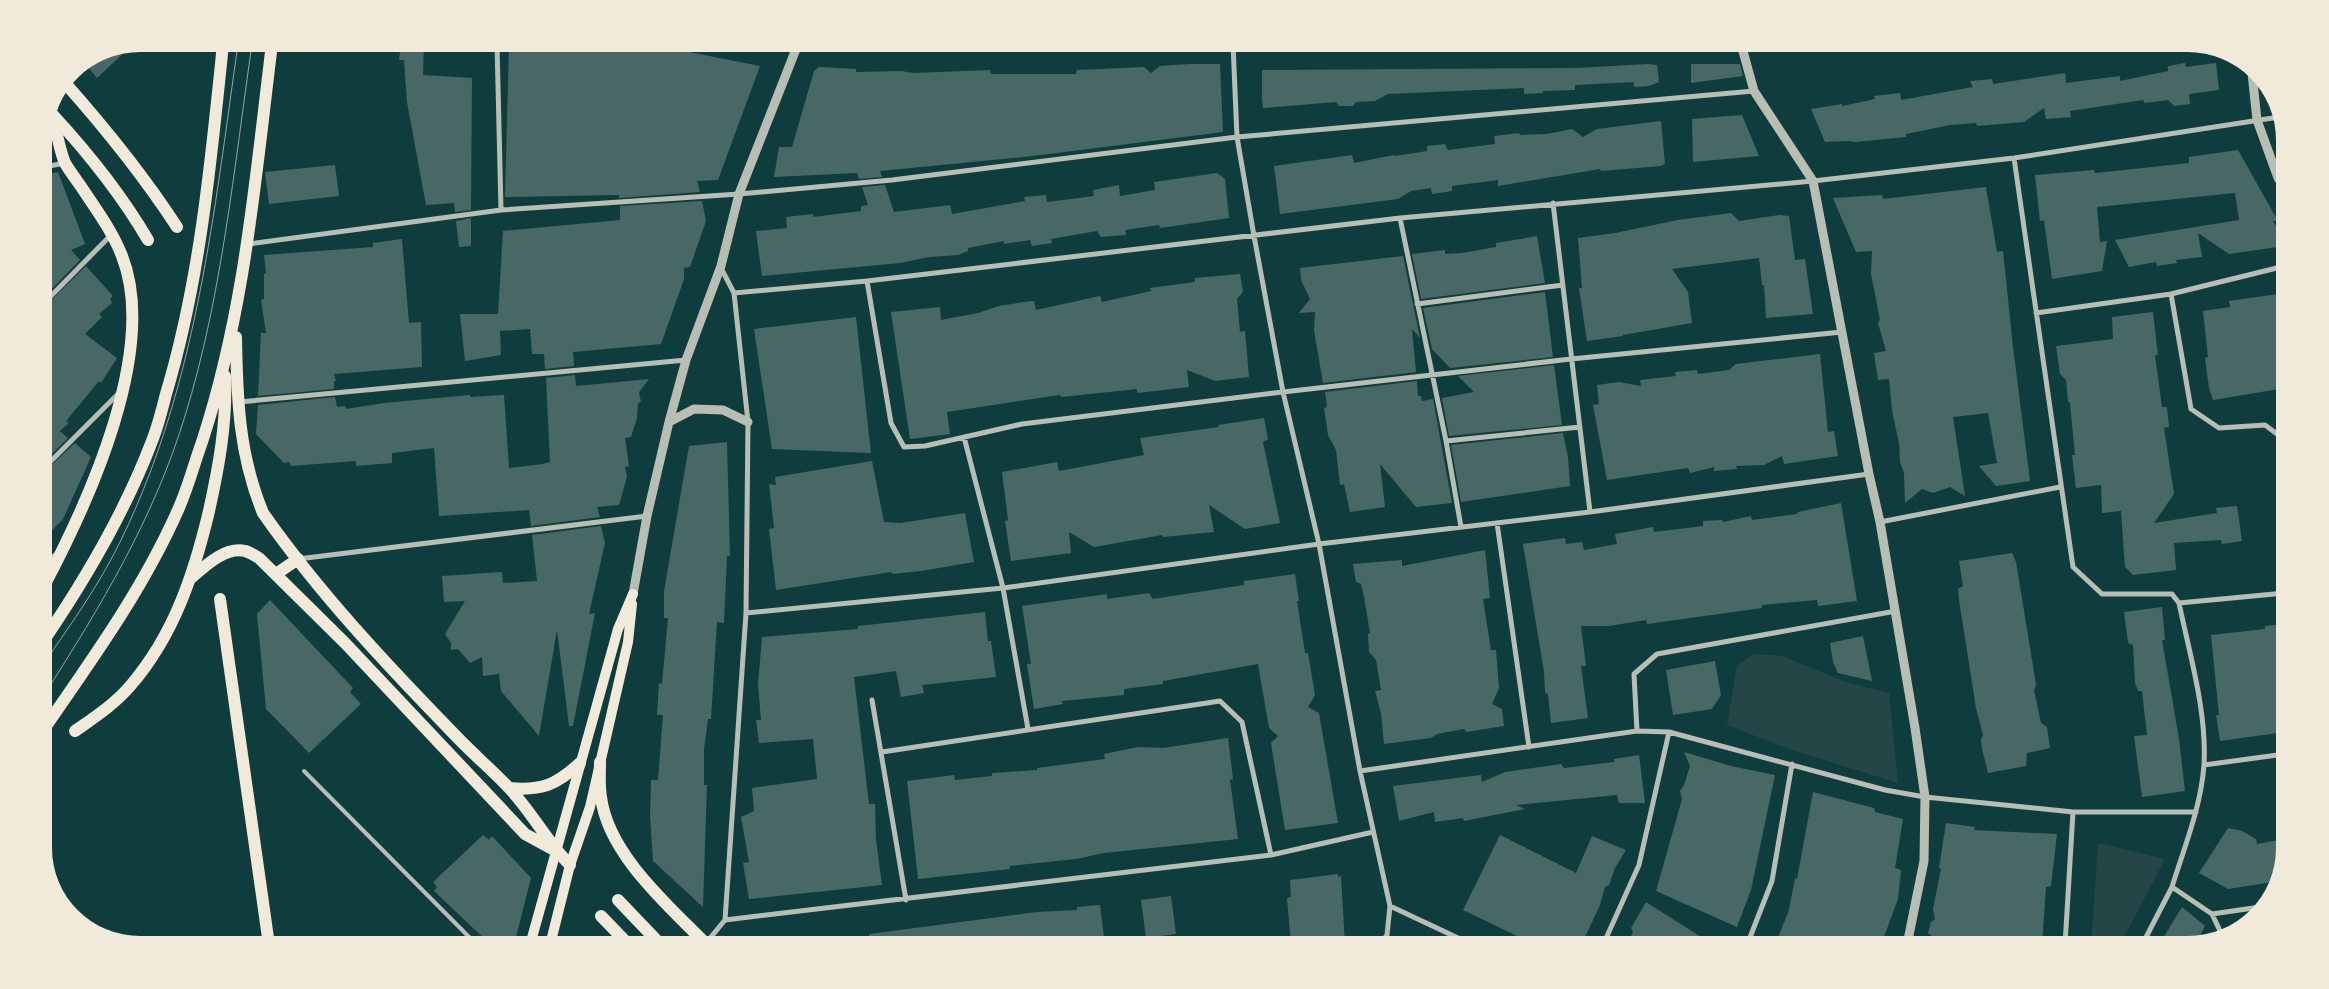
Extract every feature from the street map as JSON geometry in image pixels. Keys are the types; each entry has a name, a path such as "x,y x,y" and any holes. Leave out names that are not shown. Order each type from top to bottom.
{"main road":[{"path":"53,626 97,558 127,500 153,440 174,370 190,302 202,224 222,53"},
{"path":"53,716 128,607 158,552 182,500 211,412 225,365 248,244 271,53"},
{"path":"70,88 113,138 153,191 176,227"},
{"path":"56,118 103,172 148,240"},
{"path":"53,570 96,480 123,389 130,358 132,306 130,279 112,234 65,163 54,124"},
{"path":"235,318 238,402 242,441 255,493 263,513 298,559 367,641 455,735 509,788 541,826 556,851 570,865"},
{"path":"75,731 106,709 124,692 150,660 168,631 190,579 200,549 220,462 226,402 225,365"},
{"path":"190,579 219,556 244,551 259,558 345,642 525,834 556,851"},
{"path":"276,574 298,559"},
{"path":"552,936 570,865 590,807 628,642 633,594"},
{"path":"532,936 618,629 633,594"},
{"path":"220,599 268,936"},
{"path":"600,762 601,797 605,815 620,850 698,936"},
{"path":"509,788 528,790 547,786 560,781 580,763"},
{"path":"618,900 653,936"},
{"path":"601,916 620,936"}],"street":[{"path":"1233,52 1237,137 1254,236 1283,392 1319,544 1360,772 1390,906 1386,936"},
{"path":"1743,52 1754,91 1813,181 1869,474 1880,522 1925,797 1924,861 1909,936"},
{"path":"497,53 501,210"},
{"path":"633,594 647,516 686,360 721,266 739,194 795,53"},
{"path":"2253,80 2257,120 2276,172"},
{"path":"248,244 501,210 739,194 892,180 1237,137 1754,91"},
{"path":"734,293 868,281 1400,218 1813,181 2014,158 2273,117"},
{"path":"2014,158 2072,567 2102,594 2172,594 2179,603 2200,710 2204,766 2196,812 2172,887 2147,936"},
{"path":"53,165 65,163"},
{"path":"1553,203 1590,512"},
{"path":"1400,218 1446,441 1461,527"},
{"path":"53,295 112,234"},
{"path":"713,936 725,920 746,613 748,422 734,293 721,266"},
{"path":"2036,313 2171,294 2276,268"},
{"path":"868,281 891,422 904,447 925,446 1022,424 1283,392 1571,359 1842,332"},
{"path":"1418,304 1562,285"},
{"path":"2171,294 2192,410 2219,428 2265,425 2276,433"},
{"path":"238,402 686,360"},
{"path":"53,459 123,389"},
{"path":"669,422 694,409 723,410 748,422"},
{"path":"1446,441 1580,427"},
{"path":"964,436 1003,588 1028,729"},
{"path":"746,613 1003,588 1319,544 1590,512 1869,474"},
{"path":"1880,522 2060,487"},
{"path":"298,559 647,516"},
{"path":"1498,523 1530,747"},
{"path":"53,558 66,546"},
{"path":"2179,603 2276,594"},
{"path":"1637,731 1634,674 1657,654 1896,611"},
{"path":"872,700 906,900"},
{"path":"882,752 1220,700 1242,722 1271,855"},
{"path":"1360,772 1637,731 1669,732 1886,790 1925,797 2073,812 2196,812"},
{"path":"1607,936 1638,866 1669,732"},
{"path":"2204,766 2276,755"},
{"path":"1751,936 1772,882 1792,764"},
{"path":"2066,936 2073,812"},
{"path":"725,920 906,900 1271,855 1373,832"},
{"path":"2172,887 2212,914 2220,931"},
{"path":"1390,906 1454,936"},
{"path":"2212,914 2253,908"}],"lane":[{"path":"304,771 469,936"}],"shaded area":[{"path":"1754,654 1782,656 1846,682 1889,693 1898,783 1789,749 1727,725 1737,665"},
{"path":"2098,843 2165,859 2125,936 2092,936"}],"building":[{"path":"400,53 424,53 423,75 472,78 471,210 455,212 454,203 426,205 407,102 404,60 399,60"},
{"path":"509,53 693,53 760,66 718,180 697,181 700,192 619,198 619,195 505,197"},
{"path":"122,55 97,78 90,69 107,59"},
{"path":"2185,63 2186,67 2216,63 2219,90 2189,94 2190,104 2174,106 2168,100 2145,103 2143,100 2070,111 2071,117 2046,119 2044,108 2024,122 1977,126 1976,123 1950,125 1906,134 1906,137 1855,142 1825,142 1811,109 1842,104 1842,106 1875,99 1874,96 1900,93 1901,100 1973,87 1970,81 1992,79 1993,84 2065,73 2066,83 2120,76 2120,81 2168,71 2168,66"},
{"path":"1220,64 1223,132 1033,156 880,171 882,177 859,179 857,173 774,177 779,147 792,147 814,71 819,67 856,69 856,72 901,71 914,73 990,70 991,74 1076,74 1077,70 1144,67 1151,73 1160,66"},
{"path":"1691,64 1740,64 1743,76 1691,83"},
{"path":"1657,65 1659,82 1649,86 1634,87 1634,82 1575,85 1575,90 1543,91 1543,93 1524,94 1524,88 1388,94 1375,101 1356,102 1353,106 1339,106 1336,102 1263,108 1262,99 1262,70 1578,68"},
{"path":"1742,115 1759,156 1693,162 1692,119"},
{"path":"1661,121 1665,164 1661,166 1601,171 1600,169 1498,186 1498,180 1452,186 1452,191 1432,194 1431,188 1411,191 1398,199 1280,214 1274,166 1352,155 1354,163 1427,151 1427,146 1445,144 1448,150 1495,144 1494,136 1519,133 1520,135 1547,134 1572,129 1583,137 1597,129"},
{"path":"2238,150 2276,217 2276,221 2273,221 2276,226 2276,247 2229,254 2198,233 2202,257 2176,260 2177,263 2157,266 2156,262 2129,267 2115,240 2239,220 2235,193 2097,207 2100,242 2107,241 2102,271 2052,279 2044,220 2040,221 2035,175 2094,170 2095,173 2189,163 2189,157"},
{"path":"335,165 339,196 269,204 265,172"},
{"path":"58,172 85,244 71,250 80,260 53,288 53,173"},
{"path":"1217,173 1225,179 1229,218 1160,228 1159,225 1125,230 1126,235 1101,237 1097,231 1051,239 1052,243 1032,246 1030,240 1004,244 1004,241 968,248 968,251 958,255 929,257 900,263 762,276 756,231 787,228 786,217 813,214 813,217 861,211 861,206 868,205 862,187 885,185 894,212 950,205 952,214 1025,201 1024,197 1046,195 1047,202 1094,196 1093,190 1119,185 1120,196 1155,190 1154,182"},
{"path":"1986,187 1997,252 2003,251 2030,481 1996,486 1979,466 1997,463 1988,413 1953,417 1965,496 1950,487 1933,493 1922,489 1905,503 1904,473 1900,462 1899,443 1892,411 1889,379 1878,380 1874,353 1886,351 1878,323 1880,320 1871,274 1872,251 1856,252 1833,198 1882,195 1883,199"},
{"path":"702,201 706,221 690,267 684,268 684,279 661,344 573,352 574,366 545,369 544,354 532,354 530,329 500,331 501,355 465,361 460,314 498,314 503,231 620,220 620,206"},
{"path":"1731,213 1739,221 1779,215 1789,216 1795,260 1805,259 1813,314 1766,318 1764,285 1762,285 1759,258 1672,269 1688,292 1692,323 1587,341 1579,288 1582,288 1578,238 1615,233 1678,220"},
{"path":"471,218 471,246 459,247 456,221"},
{"path":"1537,236 1545,283 1421,299 1412,254 1445,250 1445,254 1462,253 1496,247 1496,243"},
{"path":"402,239 409,323 421,322 422,367 334,374 336,381 334,381 334,389 258,396 261,333 266,333 261,300 264,299 264,274 266,273 264,255 373,247 373,243"},
{"path":"1403,256 1420,338 1412,329 1416,372 1323,383 1314,330 1315,312 1299,313 1310,299 1301,280 1300,268"},
{"path":"86,266 113,296 110,299 112,303 99,314 102,317 85,334 117,358 101,383 99,381 66,421 69,423 60,431 68,438 53,453 53,298"},
{"path":"1240,274 1243,292 1237,299 1240,332 1245,331 1249,377 1215,381 1187,370 1189,387 1137,393 1137,389 1062,397 1059,395 947,412 950,434 910,439 891,312 940,307 941,320 978,313 999,306 1034,301 1036,310 1100,296 1102,302 1151,291 1150,288 1195,282 1195,278"},
{"path":"1545,292 1553,357 1450,368 1432,349 1423,308"},
{"path":"2276,294 2276,390 2213,400 2209,388 2205,358 2208,357 2203,311 2230,307 2229,301"},
{"path":"2153,312 2158,355 2155,355 2162,407 2167,407 2169,427 2164,428 2174,494 2154,523 2217,513 2216,508 2237,506 2242,541 2222,544 2221,540 2174,543 2176,570 2133,575 2125,567 2121,511 2102,513 2101,485 2076,488 2072,455 2075,455 2070,403 2068,401 2066,380 2060,374 2056,346 2113,339 2112,317"},
{"path":"856,317 871,453 772,449 754,329"},
{"path":"1820,354 1828,432 1834,431 1838,456 1784,464 1782,456 1764,465 1736,466 1737,469 1714,471 1714,467 1690,473 1688,468 1607,480 1593,405 1599,404 1597,385 1619,382 1641,386 1640,380 1676,376 1675,372 1697,370 1698,374 1729,370 1736,364"},
{"path":"1554,365 1562,425 1449,436 1442,398 1474,392 1458,376"},
{"path":"575,375 576,386 649,379 639,392 641,402 638,403 637,418 631,437 625,438 629,466 625,467 627,477 619,505 597,507 600,517 531,526 529,510 439,516 434,448 392,453 392,463 356,466 356,461 291,466 289,462 284,463 256,434 258,405 335,397 337,407 345,406 346,409 384,403 470,395 470,397 504,395 509,468 543,464 550,462 546,378"},
{"path":"1417,381 1418,396 1421,396 1422,401 1433,399 1452,503 1416,507 1380,464 1385,507 1350,512 1344,484 1340,485 1336,450 1328,435 1324,408 1327,407 1325,392"},
{"path":"1264,418 1268,439 1263,442 1280,523 1245,529 1209,505 1214,532 1163,537 1162,535 1094,547 1069,532 1071,553 1011,561 1005,521 1008,520 1002,472 1057,462 1059,471 1144,455 1140,438 1219,427 1218,425"},
{"path":"1563,433 1568,457 1570,486 1461,502 1451,445"},
{"path":"727,442 730,556 727,556 724,623 717,622 711,719 708,719 704,749 704,785 707,785 703,907 653,861 650,816 651,780 658,780 663,715 657,715 659,683 662,684 668,618 664,618 664,591 689,446"},
{"path":"75,443 91,457 63,519 53,530 53,464"},
{"path":"872,461 884,522 900,523 965,513 974,562 921,571 892,574 891,572 776,590 769,529 774,528 769,484 776,485 775,477"},
{"path":"1841,503 1857,601 1818,606 1817,600 1762,605 1762,608 1647,624 1646,620 1609,626 1581,626 1586,666 1581,666 1588,718 1551,723 1548,694 1545,692 1544,672 1523,544 1565,538 1566,544 1582,542 1584,550 1617,544 1615,534 1653,527 1654,532 1703,526 1703,521 1722,520 1723,522 1751,516 1752,520 1797,514 1798,512"},
{"path":"601,526 605,543 589,614 595,613 573,726 569,726 557,630 539,736 501,691 499,674 483,676 482,657 470,663 458,649 451,650 451,643 445,634 465,601 444,602 442,576 502,572 503,583 537,581 532,535"},
{"path":"1485,550 1490,598 1483,599 1491,650 1496,650 1499,688 1492,704 1502,709 1504,726 1466,732 1464,729 1437,734 1431,738 1384,744 1381,713 1375,691 1381,690 1376,660 1369,652 1368,634 1370,633 1364,597 1361,584 1356,582 1353,564 1402,560 1402,566"},
{"path":"2012,553 2016,562 2034,672 2036,686 2034,690 2041,723 2047,727 2050,748 2027,753 2026,766 1988,773 1982,749 1981,739 1983,735 1976,708 1959,600 1958,589 1963,586 1959,561"},
{"path":"1295,574 1305,653 1308,653 1315,695 1308,707 1319,713 1338,823 1285,830 1271,743 1278,736 1269,728 1258,664 1163,681 1163,684 1124,689 1124,695 1062,701 1063,704 1034,709 1027,664 1031,664 1022,606 1107,594 1107,599 1149,593 1153,599 1244,585 1244,581"},
{"path":"270,600 353,688 350,692 361,704 309,753 266,709 257,614"},
{"path":"2162,607 2165,640 2162,640 2179,739 2185,791 2142,797 2134,736 2147,735 2142,691 2138,691 2135,683 2133,645 2128,643 2124,612"},
{"path":"985,612 988,641 991,641 996,677 922,685 924,693 901,697 896,671 854,677 869,804 875,804 876,840 882,885 749,899 743,863 749,862 741,817 754,811 752,788 817,779 813,739 759,743 756,720 761,720 758,684 762,637 858,629 858,626"},
{"path":"2276,625 2276,733 2220,741 2216,715 2219,715 2211,635 2265,629 2265,626"},
{"path":"1863,636 1872,681 1838,673 1833,662 1830,643"},
{"path":"1715,661 1721,695 1712,709 1673,715 1666,670"},
{"path":"1228,738 1233,779 1230,780 1238,839 1104,853 1076,859 1010,866 1010,869 918,879 907,781 954,775 955,780 992,776 992,773 1037,770 1037,768 1105,759 1104,754 1138,747 1163,748"},
{"path":"1684,752 1731,766 1775,775 1751,890 1737,927 1656,891 1682,799 1680,791 1690,766"},
{"path":"1639,755 1645,803 1619,803 1617,795 1516,805 1525,809 1464,821 1463,818 1435,822 1434,812 1399,821 1393,786 1481,775 1482,782 1505,772 1561,764 1564,768 1614,762 1614,759"},
{"path":"1813,792 1874,808 1875,812 1903,819 1895,868 1901,870 1898,899 1884,936 1779,936 1789,910 1795,878 1797,879"},
{"path":"1946,823 1975,827 1974,830 2057,834 2051,886 2046,887 2043,936 1932,936 1928,933 1931,922 1935,919 1933,909 1941,869 1939,868"},
{"path":"2228,828 2242,831 2256,839 2257,844 2276,840 2276,860 2270,882 2228,889 2199,873"},
{"path":"483,835 489,840 492,836 531,878 516,936 482,936 434,891 437,887 433,882"},
{"path":"1500,835 1576,873 1592,836 1626,850 1615,868 1609,885 1605,887 1600,905 1585,936 1517,936 1463,910"},
{"path":"1338,874 1338,877 1341,876 1344,936 1290,936 1287,898 1291,897 1290,880"},
{"path":"1171,896 1176,934 1146,936 1141,900"},
{"path":"1646,902 1700,936 1631,936 1633,932 1631,928"},
{"path":"1100,905 1104,936 869,936 869,934 1037,912 1077,910 1077,907"},
{"path":"2182,907 2205,926 2200,936 2164,936"}],"tram line":[{"path":"53,650 86,602 122,538 148,479 168,419 185,358 211,233 237,53"},
{"path":"53,681 105,595 142,526 158,490 185,416 198,371 218,278 251,53"}]}
